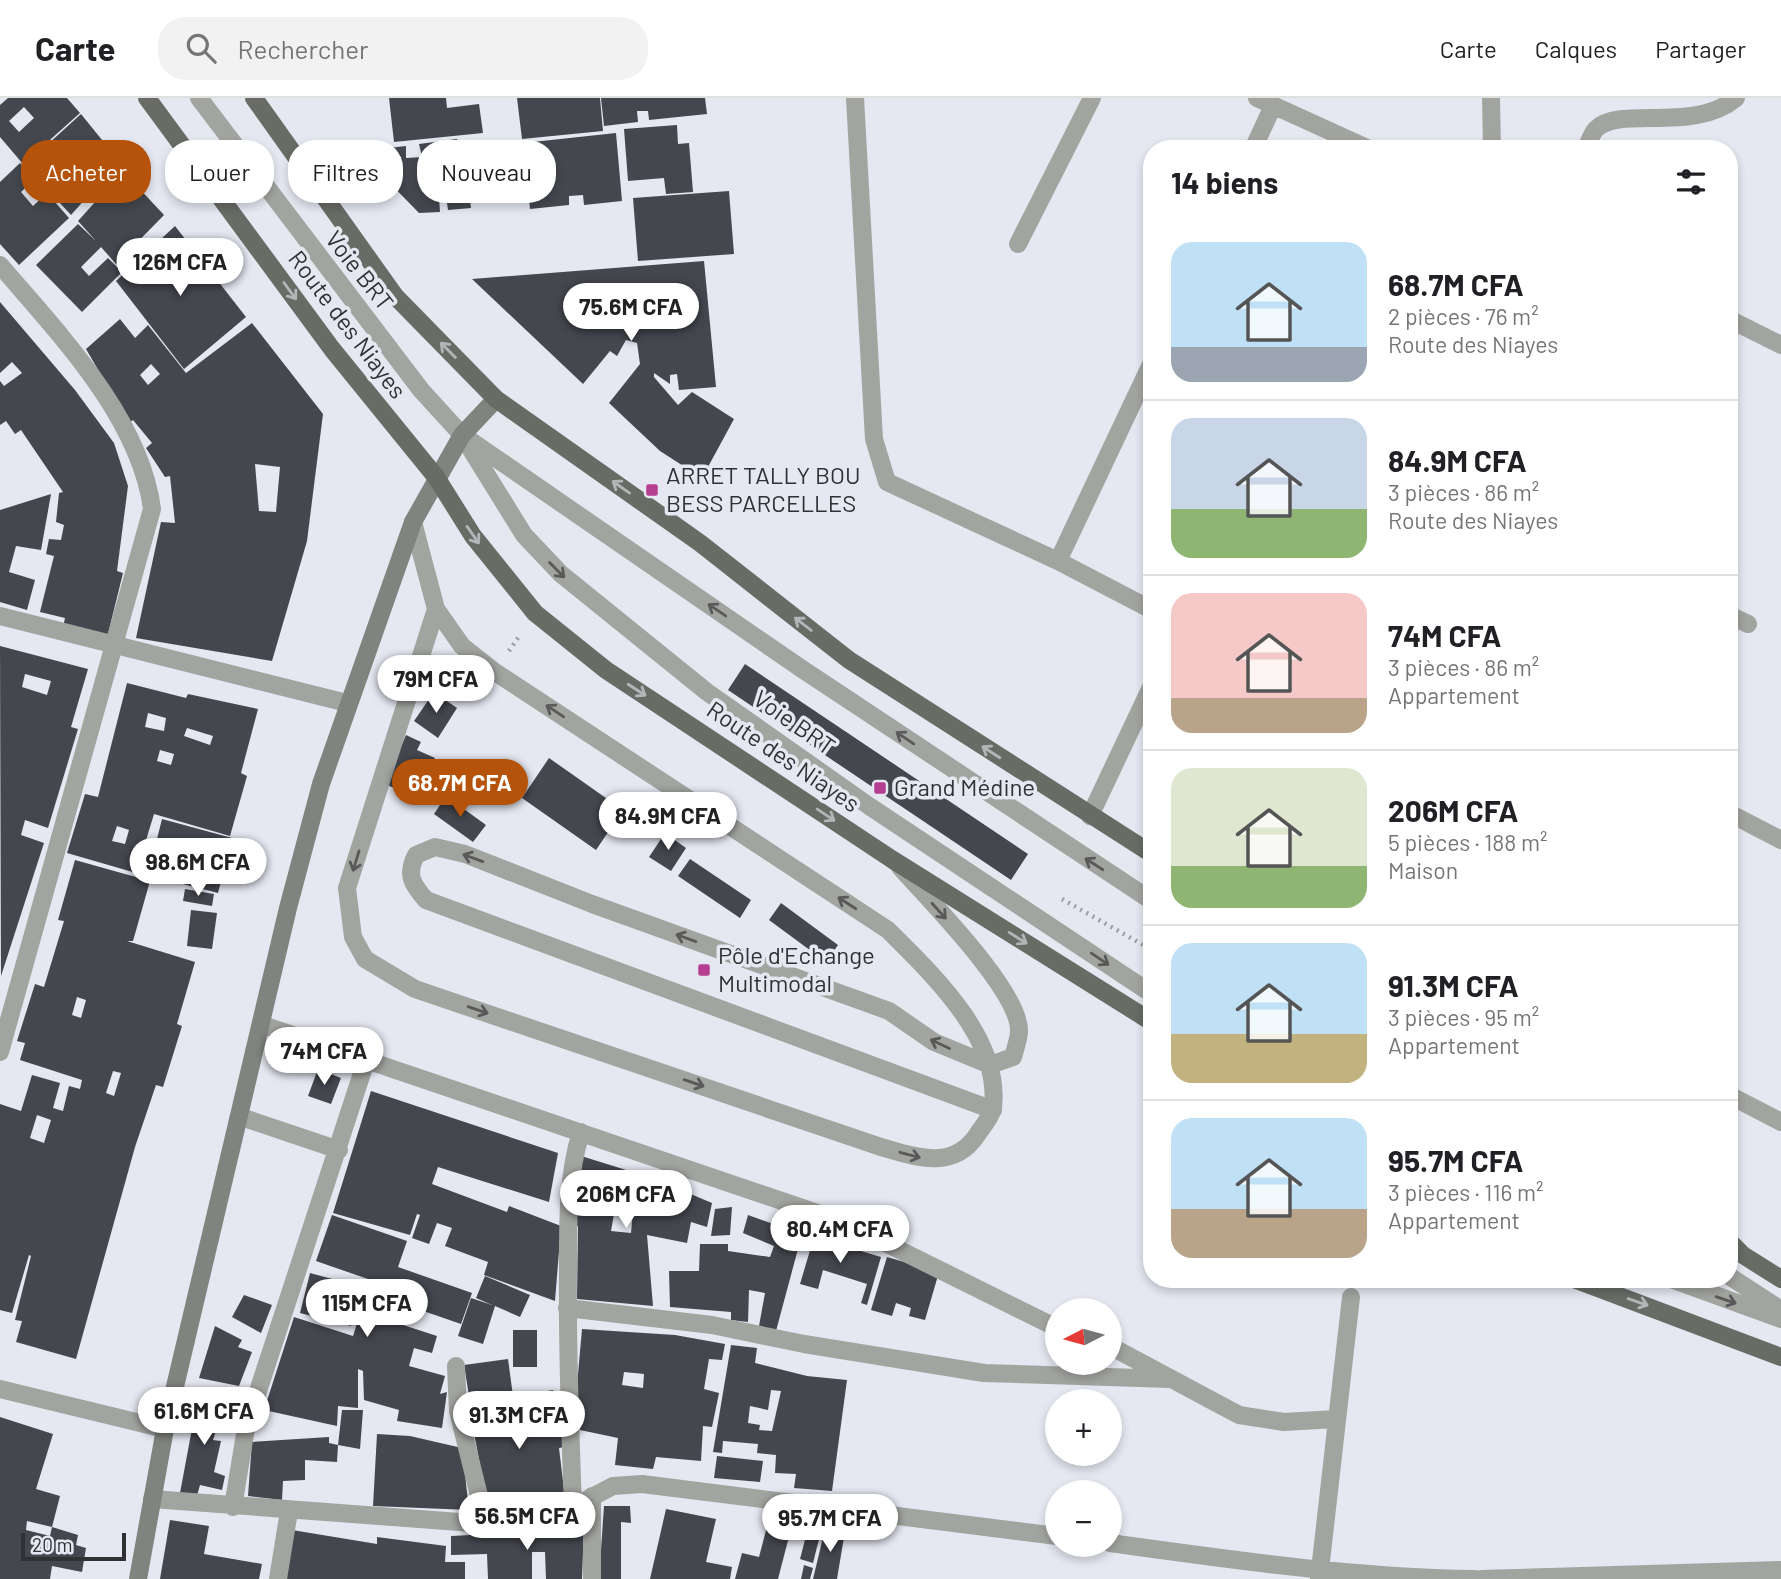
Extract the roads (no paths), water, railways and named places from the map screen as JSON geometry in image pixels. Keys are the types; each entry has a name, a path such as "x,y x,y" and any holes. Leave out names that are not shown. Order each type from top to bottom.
{"main road":[{"name":"Route des Niayes","path":"147,98 332,349 436,477 473,536 535,613 606,670 893,860 1143,1016"},
{"path":"254,98 395,296 496,399 700,543 849,660 1143,848"},
{"path":"1738,1250 1781,1279"},
{"path":"1598,1288 1781,1357"}],"street":[{"name":"Voie BRT","path":"200,98 413,379 462,435 524,535 561,574 707,692 869,806 1143,988"},
{"path":"855,98 874,439 887,482 1058,561 1143,605"},
{"path":"1018,244 1092,98"},
{"path":"1491,98 1492,140"},
{"path":"1590,140 1595,130 1608,122 1701,117 1723,108 1736,98"},
{"path":"1254,140 1265,102 1349,140"},
{"path":"0,265 68,344 99,390 137,453 149,483 152,509 0,1052"},
{"path":"1738,324 1781,345"},
{"path":"1058,561 1143,381"},
{"path":"138,1579 165,1429 298,871 347,703 413,522 462,435 496,399"},
{"name":"Voie BRT","path":"462,435 814,677 1143,895"},
{"path":"413,522 436,609 462,646 495,672 888,930 928,970 961,1011 990,1065 993,1110 967,1149 930,1160 881,1147 415,989 365,959 353,937 347,888 436,609"},
{"path":"0,616 347,703"},
{"path":"1738,619 1748,624"},
{"path":"1090,816 1143,704"},
{"path":"1738,818 1781,840"},
{"path":"893,860 984,963 1013,1009 1019,1030 1013,1057 990,1065 934,1042 889,1011 592,904 465,854 435,847 416,855 410,867 411,882 426,900 993,1110"},
{"path":"262,1025 841,1221 1045,1322"},
{"path":"233,1507 246,1428 366,1061"},
{"path":"1738,1100 1781,1122"},
{"path":"240,1117 339,1150"},
{"path":"573,1507 567,1308 569,1193 572,1161 581,1132"},
{"path":"1738,1282 1781,1310"},
{"path":"1696,1288 1781,1319"},
{"path":"1320,1576 1351,1297"},
{"path":"567,1308 712,1325 804,1344 984,1373 1170,1379"},
{"path":"1122,1353 1240,1415 1284,1422 1336,1419"},
{"path":"456,1366 458,1411 486,1524"},
{"path":"0,1390 165,1429"},
{"path":"152,1499 486,1524 548,1516 573,1507 613,1486 642,1484 1045,1534"},
{"path":"592,1496 592,1579"},
{"path":"278,1579 289,1511"},
{"path":"1122,1545 1320,1576 1475,1579"},
{"path":"1481,1579 1781,1570"}],"place":[{"name":"ARRET TALLY BOU BESS PARCELLES","path":"652,490"},
{"name":"Grand Médine","path":"880,788"},
{"name":"Pôle d'Echange Multimodal","path":"704,970"}]}
